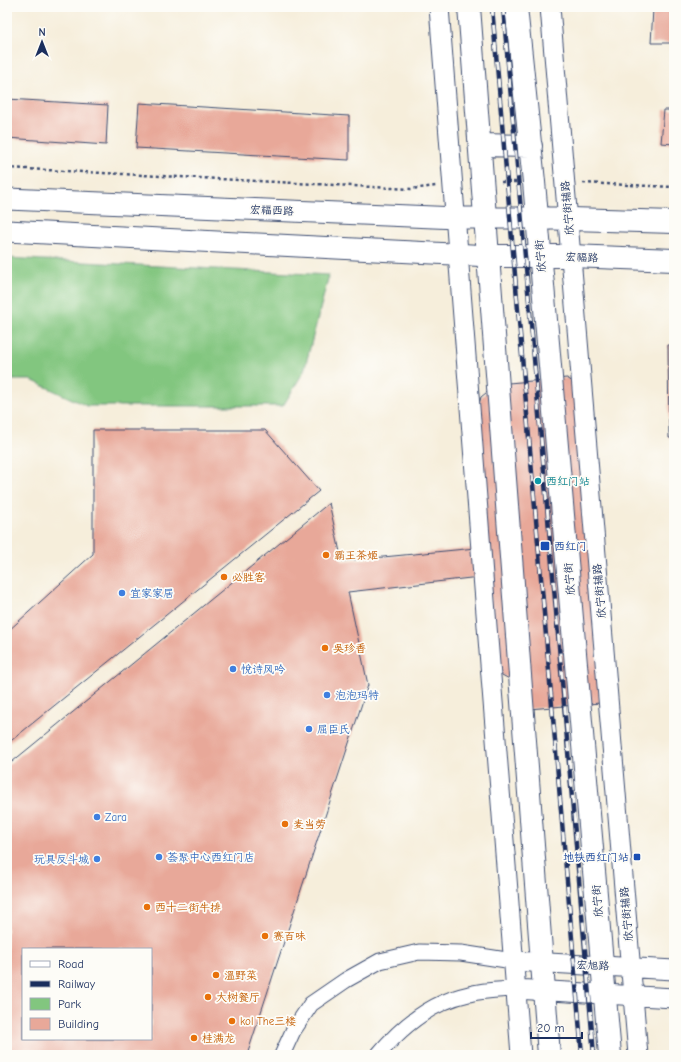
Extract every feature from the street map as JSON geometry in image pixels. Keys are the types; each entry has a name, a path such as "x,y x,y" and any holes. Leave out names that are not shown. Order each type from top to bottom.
{"main road":[{"path":"469,7 490,256 549,1055"},
{"name":"欣宁街","path":"516,7 531,146 610,1055"},
{"path":"481,145 531,146"},
{"name":"宏福西路","path":"7,199 457,218 537,218"},
{"path":"537,218 567,217 674,222"},
{"path":"7,231 490,256"},
{"name":"宏福路","path":"490,256 571,256 674,260"}],"street":[{"path":"439,7 460,254 521,1055"},
{"name":"欣宁街辅路","path":"550,7 638,1055"},
{"path":"282,1055 311,1004 346,980 380,961 418,952 461,953 513,961"},
{"name":"宏旭路","path":"513,961 674,970"},
{"path":"378,1055 395,1034 431,1007 469,994 515,989 544,992 674,998"}],"path":[{"path":"7,168 411,189 454,184"}],"green space":[{"path":"7,258 329,275 304,371 283,406 87,406 31,380 7,380"}],"building":[{"path":"653,9 674,10 674,43 651,43"},
{"path":"7,99 108,105 106,145 7,138"},
{"path":"139,103 349,116 349,160 136,148"},
{"path":"664,110 674,110 674,144 661,143"},
{"path":"668,345 674,345 674,438 669,438"},
{"name":"荟聚中心西红门店","path":"567,378 580,387 600,703 517,710 515,682 502,675 494,660 488,576 348,592 368,685 247,1055 7,1055 7,766 329,503 342,561 486,547 476,416 481,397 497,384"},
{"name":"宜家家居","path":"93,430 265,430 319,491 7,744 7,632 93,554"}],"railway":[{"path":"492,7 582,1055"},
{"path":"503,7 594,1055"}],"place":[{"name":"西红门站","path":"538,481"},
{"name":"西红门","path":"545,546"},
{"name":"霸王茶姬","path":"326,555"},
{"name":"必胜客","path":"224,577"},
{"name":"宜家家居","path":"122,593"},
{"name":"吴珍香","path":"325,648"},
{"name":"悦诗风吟","path":"233,669"},
{"name":"泡泡玛特","path":"327,695"},
{"name":"屈臣氏","path":"309,729"},
{"name":"Zara","path":"97,817"},
{"name":"麦当劳","path":"285,824"},
{"name":"荟聚中心西红门店","path":"159,857"},
{"name":"地铁西红门站","path":"637,857"},
{"name":"玩具反斗城","path":"97,859"},
{"name":"西十二街牛排","path":"147,907"},
{"name":"赛百味","path":"265,936"},
{"name":"温野菜","path":"216,975"},
{"name":"大树餐厅","path":"208,997"},
{"name":"kol The三楼","path":"232,1021"},
{"name":"桂满龙","path":"194,1038"}]}
